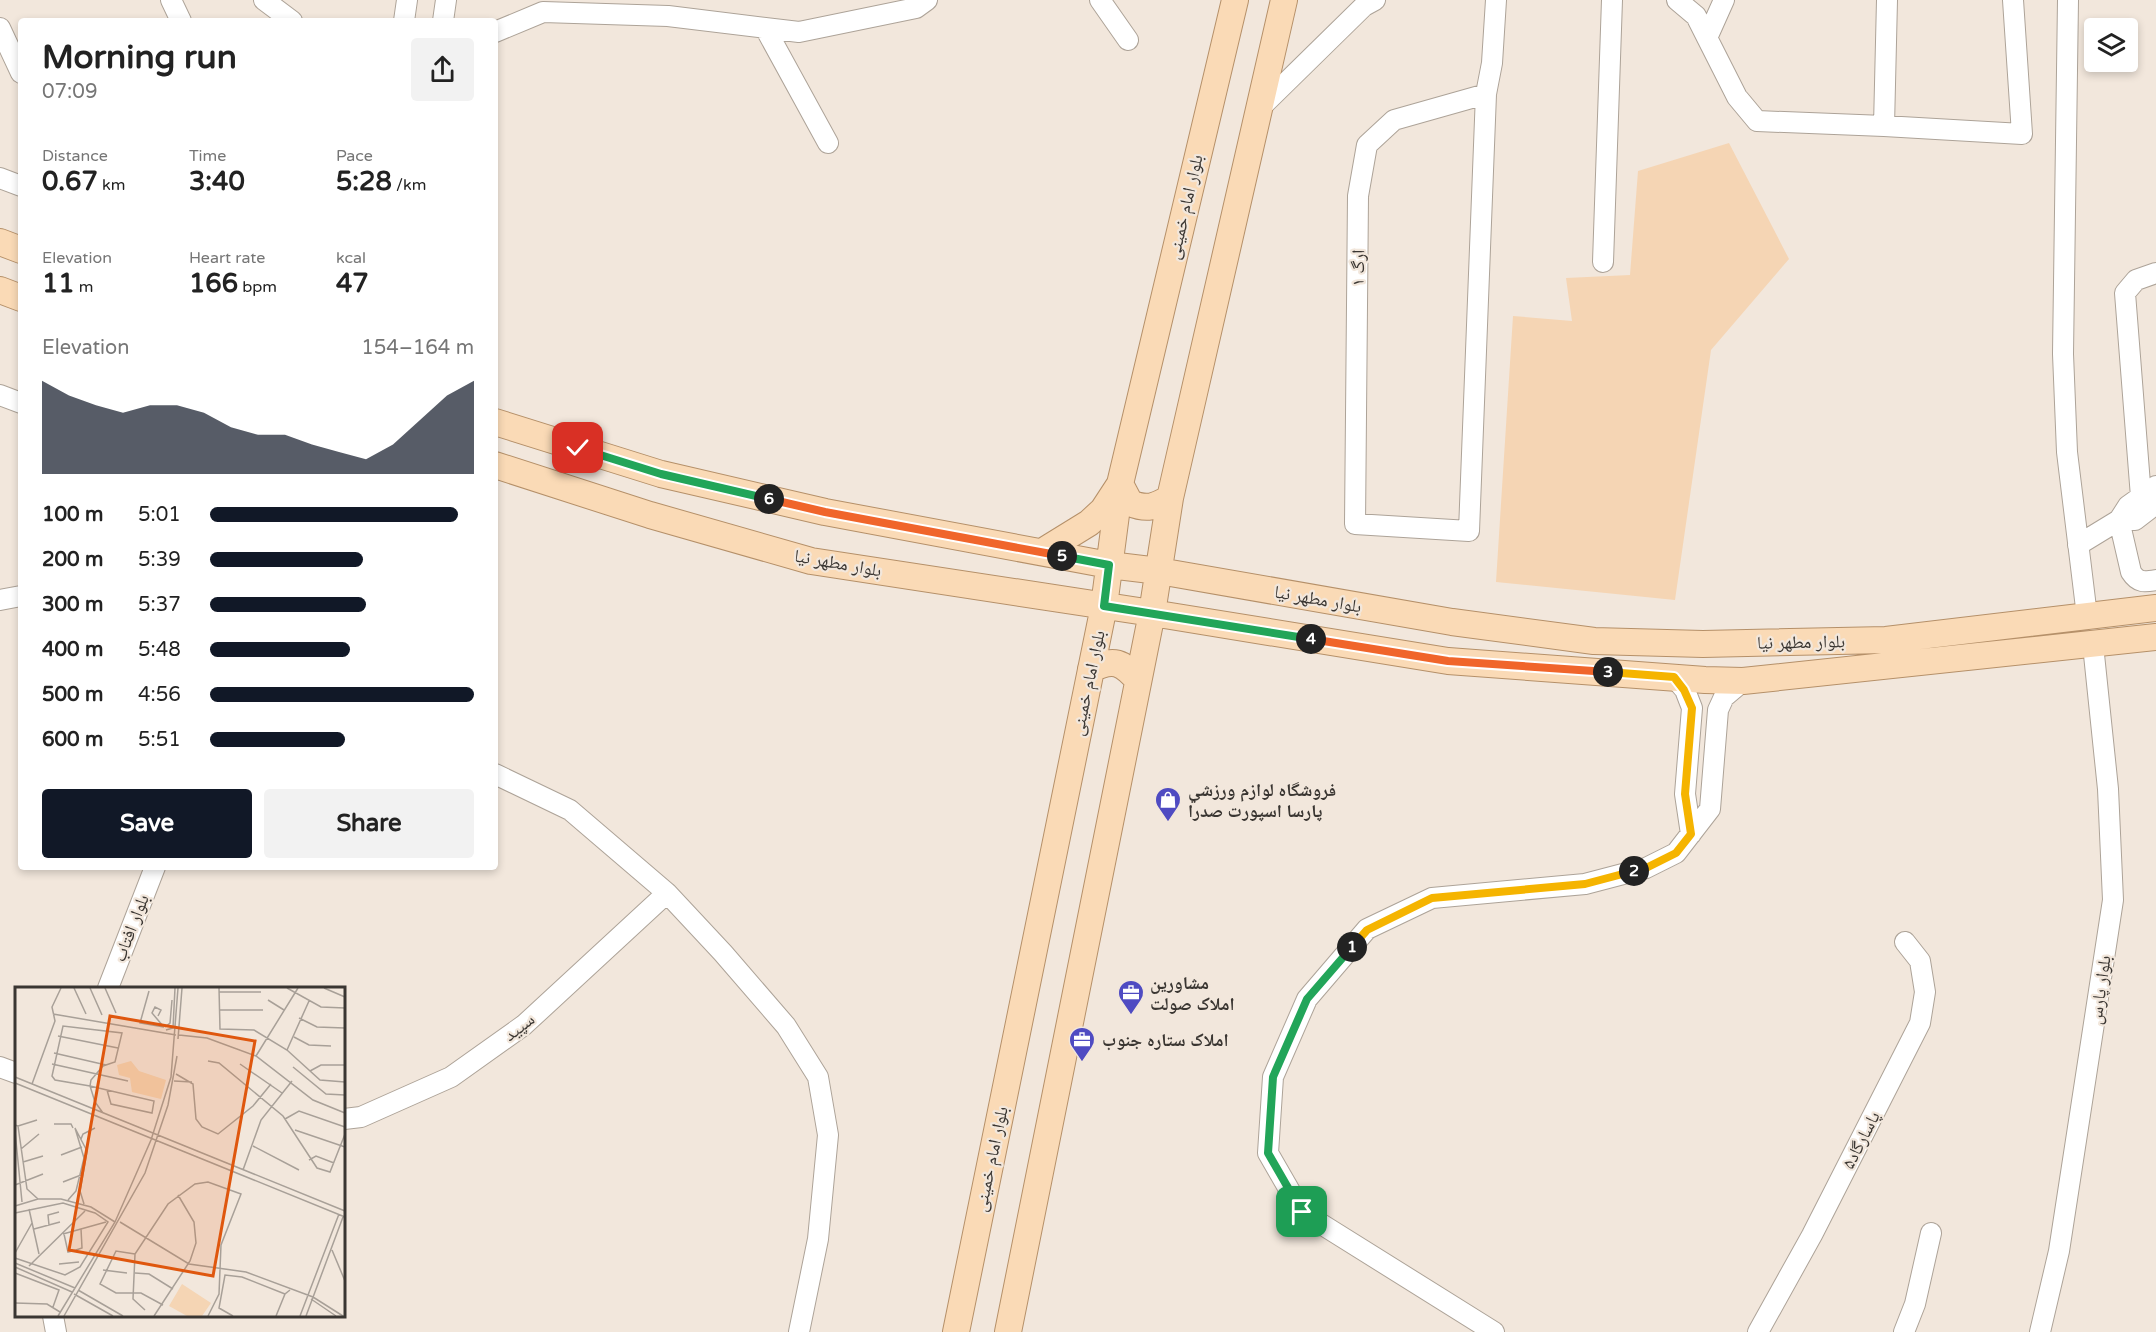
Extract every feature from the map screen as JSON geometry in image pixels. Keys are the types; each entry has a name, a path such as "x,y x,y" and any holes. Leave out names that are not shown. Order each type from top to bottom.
{"main road":[{"name":"بلوار امام خمینی","path":"956,1332 1104,606 1120,484 1235,0"},
{"path":"1008,1332 1152,613 1170,498 1284,0"},
{"path":"0,242 18,249"},
{"path":"0,290 18,297"},
{"name":"بلوار مطهر نیا","path":"498,423 661,474 825,512 1109,565 1159,571 1452,622 1594,641 1703,644 1886,640 2156,608"},
{"name":"بلوار مطهر نیا","path":"498,466 650,514 811,561 1448,661 1705,681 1743,681 2156,637"},
{"path":"1042,552 1089,523 1103,510 1120,484 1130,503 1140,507 1153,508 1170,498"},
{"path":"1703,644 1705,681"},
{"path":"1091,669 1105,662 1116,662 1128,669 1138,680"}],"street":[{"path":"171,0 180,18"},
{"path":"264,0 288,18"},
{"path":"404,18 407,0"},
{"path":"443,18 446,0"},
{"path":"498,30 540,6 668,16 799,32 916,8 927,0"},
{"path":"1100,0 1128,40"},
{"path":"1486,94 1492,63 1496,0"},
{"path":"1603,262 1612,0"},
{"path":"1677,0 1696,16 1737,97 1756,121 2022,134 2013,0"},
{"path":"1707,38 1724,0"},
{"path":"1884,126 1887,0"},
{"path":"2068,0 2062,354 2067,452 2087,616"},
{"path":"1260,108 1367,2"},
{"path":"0,28 12,69"},
{"path":"765,28 828,143"},
{"name":"ارگ ۱","path":"1486,94 1469,531 1355,524 1358,196 1367,145 1394,120 1486,94"},
{"path":"0,178 18,185"},
{"path":"2078,545 2119,520 2128,507 2151,505 2125,293 2136,280 2156,273"},
{"path":"0,396 18,402"},
{"path":"2119,520 2131,572 2135,579 2143,582 2156,580"},
{"path":"0,600 18,597"},
{"name":"بلوار پارس","path":"2040,1332 2060,1251 2113,900 2108,789 2092,645"},
{"path":"1674,677 1684,690 1692,708 1685,794 1691,834"},
{"path":"1494,1332 1302,1212 1268,1153 1273,1077 1307,999 1367,930 1432,898 1585,884 1646,868 1676,853 1710,809 1718,711 1724,697 1743,681"},
{"path":"498,775 570,810 667,893 786,1026 818,1077 828,1135 818,1239 800,1332"},
{"name":"بلوار افتاب","path":"108,987 154,870"},
{"name":"سپید","path":"345,1119 361,1117 451,1077 524,1025 667,893"},
{"name":"پاسارگاد۵","path":"1758,1332 1812,1235 1920,1023 1926,992 1920,962 1905,942"},
{"path":"0,1067 15,1073"},
{"path":"1904,1332 1915,1304 1931,1233"},
{"path":"53,1317 56,1332"}],"shaded area":[{"path":"1729,143 1789,259 1711,350 1675,600 1496,582 1513,316 1572,321 1566,278 1630,275 1638,171"}],"place":[{"name":"فروشگاه لوازم ورزشي پارسا اسپورت صدرا","path":"1168,823"},
{"name":"مشاورین املاک صولت","path":"1131,1016"},
{"name":"املاک ستاره جنوب","path":"1082,1063"}],"route":[{"path":"578,448 661,474 825,512 1109,565 1104,606 1448,661 1674,677 1684,690 1692,708 1685,794 1691,834 1676,853 1646,868 1585,884 1432,898 1367,930 1307,999 1273,1077 1268,1153 1302,1212"}]}
